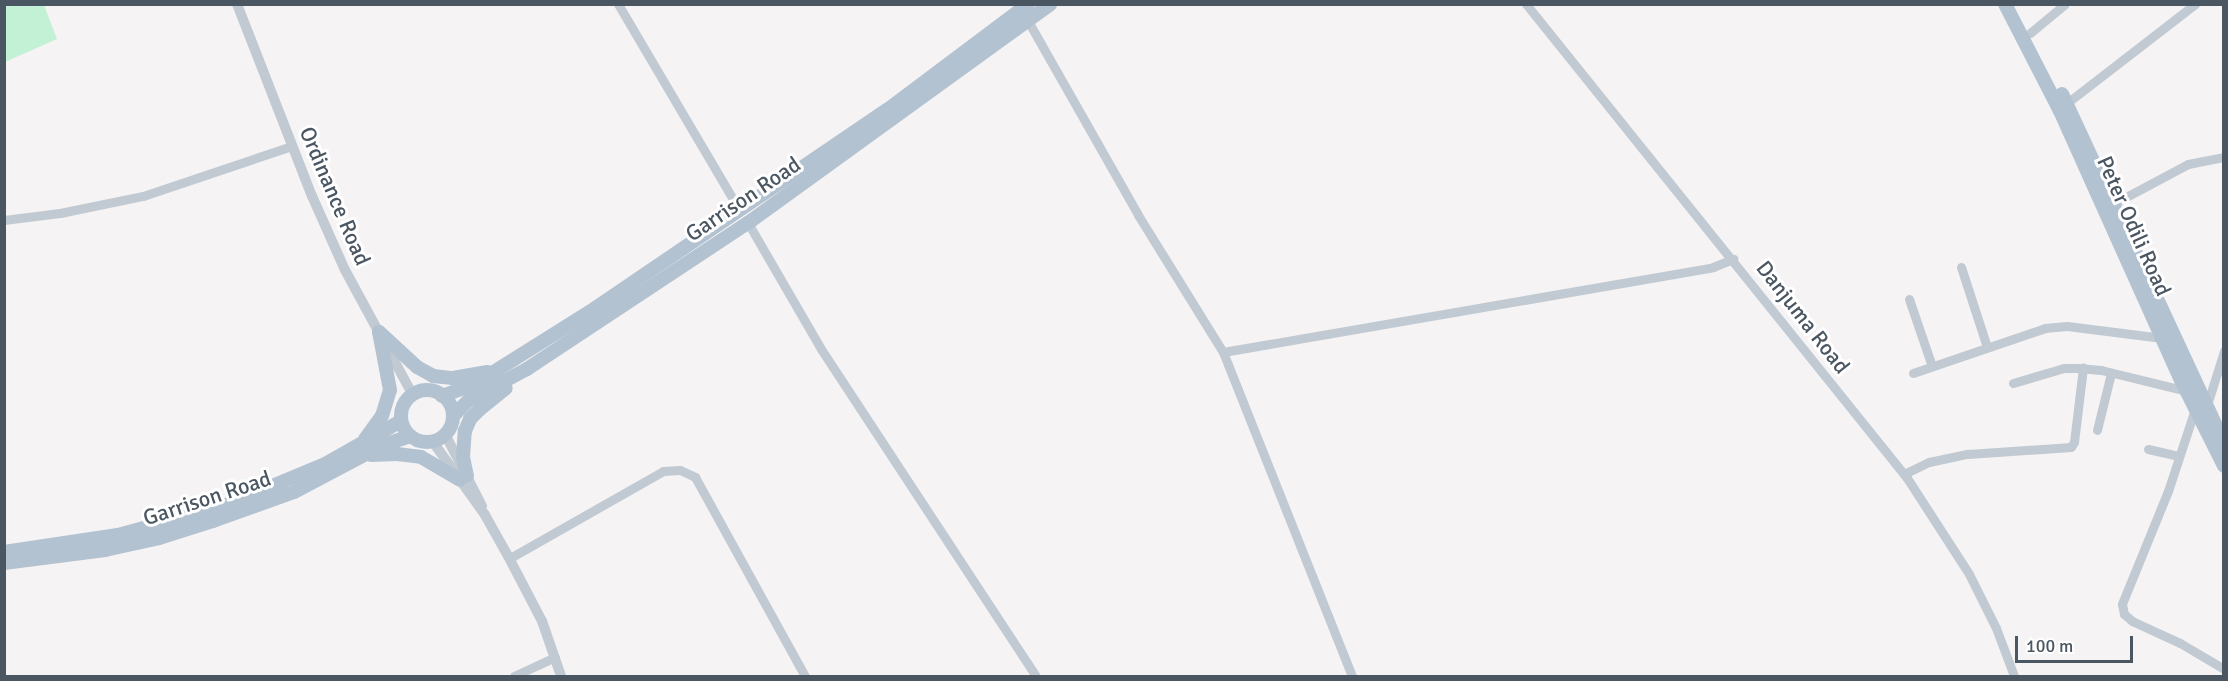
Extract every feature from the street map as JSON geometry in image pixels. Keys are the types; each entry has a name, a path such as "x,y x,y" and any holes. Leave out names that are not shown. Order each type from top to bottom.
{"main road":[{"name":"Garrison Road","path":"442,396 458,393 506,365 740,211 935,76 1028,4"},
{"name":"Garrison Road","path":"453,416 469,400 527,369 748,223 1050,4"},
{"name":"Peter Odili Road","path":"2005,4 2060,111 2187,391 2201,408 2223,443"},
{"name":"Peter Odili Road","path":"2014,4 2067,103 2113,204 2201,408 2223,466"},
{"path":"379,332 417,367 433,376 470,376 506,365"},
{"path":"379,332 390,390 382,416 363,451 421,457 464,478 463,444 470,419 527,369"},
{"path":"431,391 442,396 451,407 453,416 439,438 424,442 410,436 401,421 404,405 413,395 431,391"},
{"name":"Garrison Road","path":"4,563 72,556 159,538 284,496 363,451 401,421"},
{"name":"Garrison Road","path":"4,552 118,535 185,518 263,491 363,451 410,436"}],"street":[{"name":"Ordinance Road","path":"237,4 292,146 345,270 413,395"},
{"path":"618,4 740,211"},
{"name":"Danjuma Road","path":"1526,4 1632,139 1733,258 1904,474 1969,574 1996,628 2011,676"},
{"path":"2030,33 2065,4"},
{"path":"2067,103 2195,4"},
{"path":"1028,21 1138,215 1223,352 1352,676"},
{"path":"4,220 60,213 142,196 292,146"},
{"path":"2113,204 2188,164 2223,157"},
{"path":"748,223 821,349 1036,676"},
{"path":"1223,352 1713,267 1733,258"},
{"path":"1961,267 1987,347"},
{"path":"1909,299 1932,366"},
{"path":"1913,373 2045,328 2067,326 2162,338"},
{"path":"2223,351 2218,384 2201,408 2178,456 2168,491 2122,604 2124,614 2132,621 2180,643 2223,669"},
{"path":"1904,474 1929,462 1968,454 2071,447 2074,442 2083,368"},
{"path":"2013,383 2064,369 2083,368 2187,391"},
{"path":"2097,430 2111,373"},
{"path":"439,438 510,558 542,621 561,676"},
{"path":"2148,449 2178,456"},
{"path":"510,558 663,471 680,470 695,477 806,676"},
{"path":"514,676 555,657"}],"green space":[{"path":"5,4 44,5 57,39 5,62"}]}
